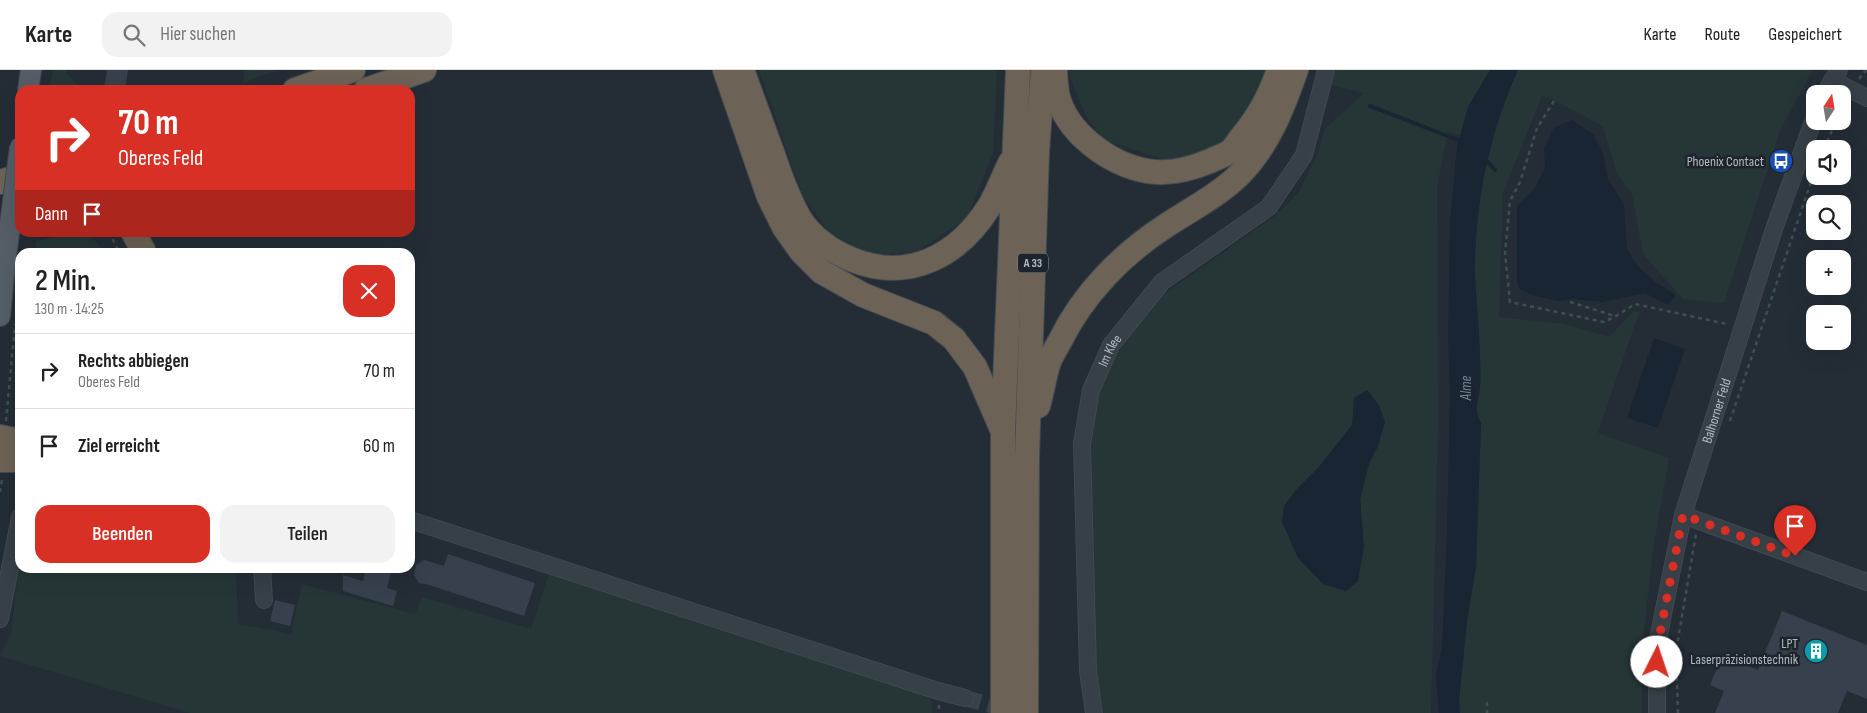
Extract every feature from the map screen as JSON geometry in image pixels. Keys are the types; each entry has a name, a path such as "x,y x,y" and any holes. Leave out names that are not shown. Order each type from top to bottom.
{"highway":[{"path":"310,85 353,70"},
{"path":"380,85 424,70"},
{"path":"725,70 770,197 784,226 801,251 822,272 863,295 934,323 954,339 975,367 1003,431"},
{"path":"742,70 786,190 801,220 822,243 841,255 866,265 894,269 919,266 943,254 968,234 989,207 1015,152"},
{"name":"A 33","path":"1002,713 1003,431 1018,70"},
{"name":"A 33","path":"1026,713 1027,456 1037,152 1043,70"},
{"path":"1055,70 1057,94 1068,118 1083,136 1102,152 1124,165 1149,172 1177,172 1195,167 1231,151 1253,123 1270,96 1279,70"},
{"path":"1027,456 1048,364 1071,319 1100,281 1132,251 1165,226 1202,204 1241,174 1270,135 1296,70"},
{"path":"0,173 15,174"},
{"path":"0,182 15,177"},
{"path":"0,205 15,200"},
{"path":"0,460 15,460"}],"main road":[{"path":"29,85 31,70"},
{"path":"8,320 5,264 15,186"}],"street":[{"name":"Im Klee","path":"1094,713 1088,671 1082,444 1091,390 1111,345 1162,282 1269,207 1304,155 1326,70"},
{"path":"1832,81 1867,98"},
{"name":"Balhorner Feld","path":"1657,713 1658,644 1691,517 1760,274 1810,130"},
{"path":"1691,517 1867,582"},
{"path":"415,522 938,691 965,698"},
{"path":"0,619 15,542"},
{"path":"262,573 264,600"}],"path":[{"path":"1554,101 1537,128 1520,182 1510,201 1505,253 1510,302 1604,322 1635,304 1727,324"},
{"path":"1727,429 1810,185"},
{"path":"1570,302 1616,316"},
{"path":"8,320 9,434"},
{"path":"1678,713 1676,651 1691,517"},
{"path":"1487,702 1487,713"}],"shaded area":[{"path":"53,70 66,70 78,85 50,85"},
{"path":"245,70 277,70 243,83"},
{"path":"759,70 997,70 993,153 967,218 917,252 870,255 830,233 803,197"},
{"path":"1070,70 1270,70 1238,128 1215,148 1175,163 1104,140 1086,116 1071,79"},
{"path":"1334,70 1490,70 1468,107 1461,136 1448,131 1437,187 1438,425 1431,713 1104,713 1096,673 1092,554 1091,443 1097,392 1118,346 1156,300 1275,216 1299,192 1317,156 1325,129 1364,93 1331,85","holes":["1352,425 1378,446 1369,464 1360,499 1364,547 1284,506 1296,490 1319,467"]},
{"path":"1518,70 1813,70 1780,130 1724,303 1683,299 1643,254 1632,194 1617,174 1603,126 1554,100 1542,96 1503,192 1499,317 1564,324 1609,337 1634,311 1639,312 1598,433 1669,458 1652,557 1642,650 1642,713 1460,713 1459,700 1467,621 1476,566 1481,423 1477,414 1480,377 1475,273 1477,221 1491,144"},
{"path":"55,237 91,237 101,248 36,248 36,241"},
{"path":"18,573 236,573 238,624 291,634 302,584 415,614 422,597 531,629 549,573 915,686 932,701 932,713 190,713 0,656 11,633"}],"water":[{"name":"Alme","path":"1490,70 1518,70 1499,119 1481,195 1475,273 1480,376 1477,414 1481,423 1476,566 1467,621 1459,700 1460,713 1439,713 1436,676 1442,647 1447,532 1450,392 1448,337 1450,222 1457,147 1468,107"},
{"path":"1572,120 1593,134 1603,153 1608,179 1624,205 1627,249 1637,265 1654,281 1676,295 1668,305 1645,293 1602,302 1574,299 1558,301 1532,295 1519,289 1517,281 1517,206 1534,189 1545,168 1544,148 1554,128"},
{"path":"1654,338 1685,349 1658,428 1627,418"},
{"path":"1367,390 1379,405 1385,422 1378,446 1369,464 1360,499 1364,547 1358,581 1346,591 1323,584 1298,558 1282,522 1284,506 1296,490 1319,467 1352,425 1354,398"}],"building":[{"path":"107,70 128,70 126,85 105,85"},
{"path":"448,554 535,583 524,616 419,583 414,575 416,565 424,560 444,566"},
{"path":"365,573 391,573 387,588 397,591 393,606 343,591 343,575 363,581"},
{"path":"275,600 295,605 290,626 270,621"},
{"path":"1782,611 1867,645 1867,699 1847,691 1838,713 1715,713 1724,691 1710,685 1722,656 1758,670"}],"waterway":[{"path":"1370,106 1463,142"},
{"path":"1486,160 1495,170"}],"tunnel":[{"path":"965,698 1012,711"}],"place":[{"name":"Phoenix Contact","path":"1781,161"},
{"name":"LPT Laserpräzisionstechnik","path":"1816,651"}],"route":[{"path":"1657,662 1658,644 1683,515 1699,519 1795,556"}]}
